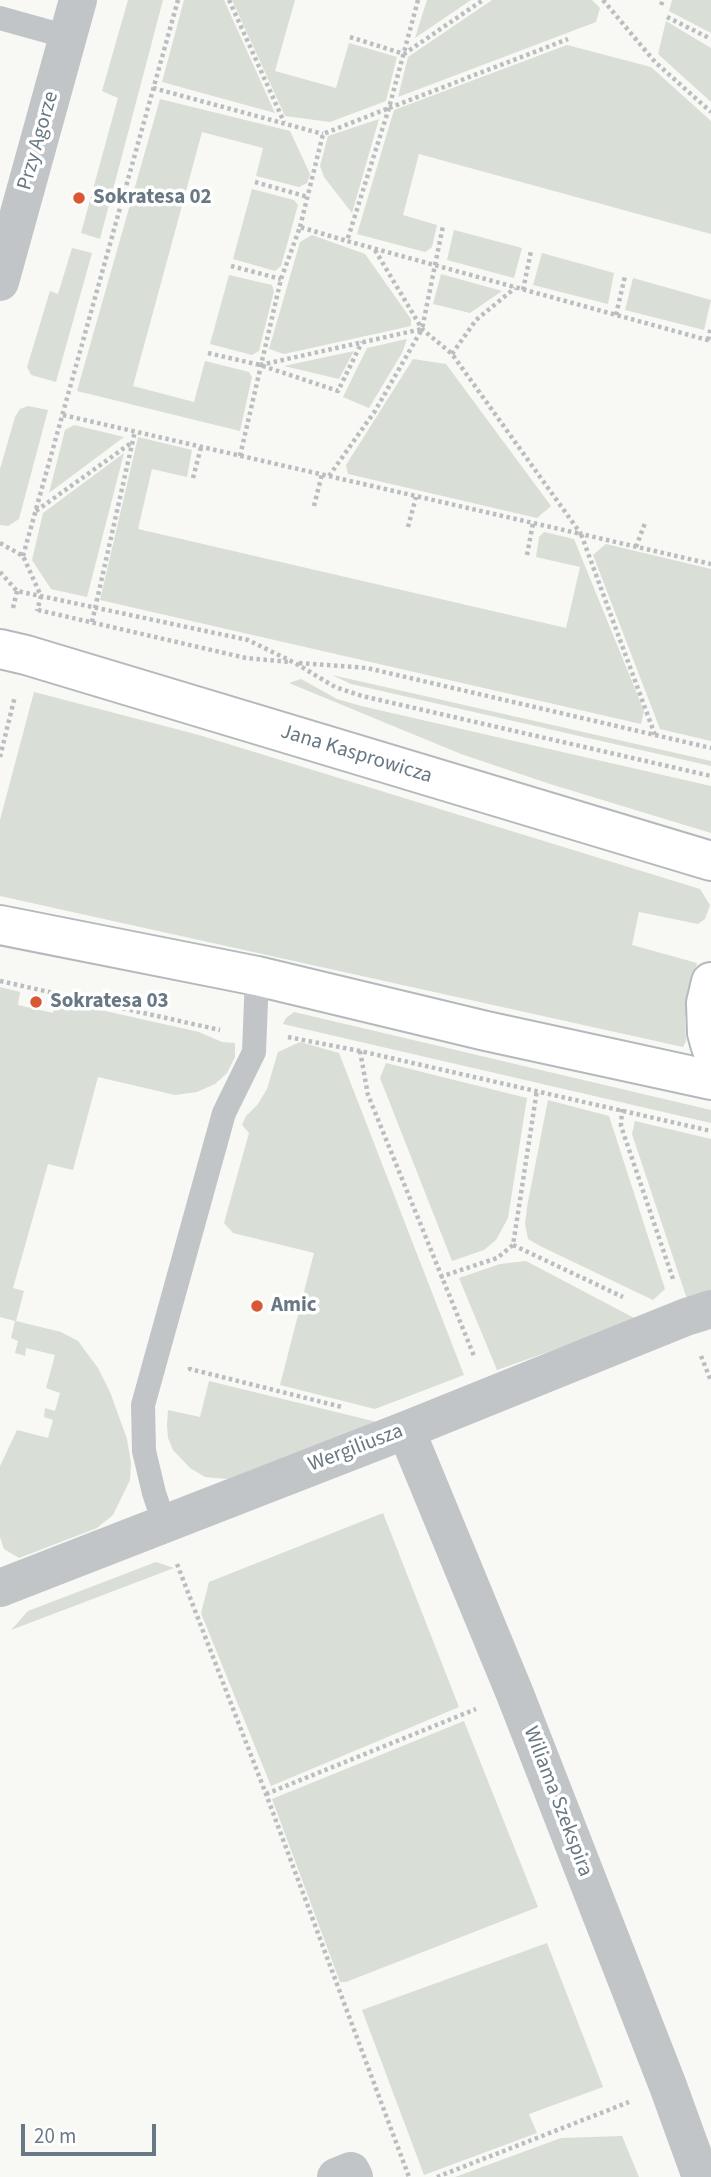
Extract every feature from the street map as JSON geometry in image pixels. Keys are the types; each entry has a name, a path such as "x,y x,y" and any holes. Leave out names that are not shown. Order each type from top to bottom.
{"main road":[{"name":"Jana Kasprowicza","path":"0,649 711,861"},
{"path":"0,925 257,976 486,1031 711,1080"},
{"path":"711,982 706,1003 707,1033 711,1047"}],"street":[{"name":"Przy Agorze","path":"0,282 78,0"},
{"name":"Wergiliusza","path":"1,1584 406,1430 699,1313"},
{"name":"Wiliama Szekspira","path":"406,1430 515,1694 701,2177"},
{"path":"336,2177 351,2171 354,2177"}],"lane":[{"path":"0,18 68,37"},
{"path":"164,1523 144,1451 143,1405 224,1113 254,1052 257,976"}],"path":[{"path":"23,556 178,0"},
{"path":"229,0 284,123"},
{"path":"346,241 389,108 418,0"},
{"path":"404,54 484,0"},
{"path":"603,0 655,62 711,112"},
{"path":"667,17 711,39"},
{"path":"350,37 404,54"},
{"path":"153,88 323,134 568,39"},
{"path":"240,456 281,279 300,227 323,134"},
{"path":"255,181 308,197"},
{"path":"329,476 375,411 422,329 443,226"},
{"path":"300,227 709,341 711,327"},
{"path":"375,250 422,329 452,354 581,534 655,735"},
{"path":"523,290 531,251"},
{"path":"231,267 281,279"},
{"path":"616,315 625,276"},
{"path":"452,354 476,320 516,288"},
{"path":"260,365 422,329"},
{"path":"208,353 260,365 338,391 362,342"},
{"path":"62,415 711,564"},
{"path":"92,622 135,432"},
{"path":"35,512 132,442"},
{"path":"193,478 201,447"},
{"path":"314,506 322,474"},
{"path":"408,527 416,497"},
{"path":"527,555 533,523"},
{"path":"636,547 645,523"},
{"path":"0,543 23,556 41,596 36,619"},
{"path":"0,572 17,591 248,640 295,663 335,687 362,696 711,776"},
{"path":"13,608 17,591"},
{"path":"38,610 246,658 367,668 711,748"},
{"path":"0,757 17,691"},
{"path":"0,981 216,1030 255,1031 360,1051 711,1131"},
{"path":"360,1051 368,1095 490,1395"},
{"path":"440,1277 497,1258 513,1245 537,1090"},
{"path":"622,1109 621,1126 699,1313"},
{"path":"513,1245 625,1298"},
{"path":"193,1356 190,1369 349,1409"},
{"path":"164,1523 171,1548 409,2177"},
{"path":"266,1794 515,1694"},
{"path":"438,2177 668,2086"}],"shaded area":[{"path":"128,0 163,0 100,239 81,233 118,98 102,91"},
{"path":"184,0 224,0 275,113 162,82"},
{"path":"232,0 295,0 275,71 336,88 349,43 397,57 386,101 330,122 285,116"},
{"path":"427,0 471,0 415,38"},
{"path":"492,0 592,0 600,8 596,22 398,97 408,57"},
{"path":"672,0 711,0 711,33 669,11"},
{"path":"666,21 711,48 711,102 658,54"},
{"path":"567,45 651,67 711,121 711,234 419,154 403,215 437,225 432,247 425,252 357,234 394,110"},
{"path":"160,99 290,131 310,174 307,183 299,187 256,176 263,148 202,132 133,386 194,402 205,361 249,372 252,377 240,431 77,391"},
{"path":"379,119 352,213 324,177 320,166 328,136"},
{"path":"252,189 294,200 298,205 281,266 275,271 233,259"},
{"path":"454,230 522,248 514,278 447,260"},
{"path":"312,235 365,254 411,319 411,326 284,354 269,349 300,242"},
{"path":"72,248 92,253 56,382 31,375 27,367 50,291 58,294"},
{"path":"542,253 614,273 608,304 533,285"},
{"path":"441,274 502,291 470,313 433,304"},
{"path":"229,275 272,285 274,291 259,351 252,355 210,344"},
{"path":"633,278 711,300 704,330 625,310"},
{"path":"407,339 402,353 369,408 343,397 367,348"},
{"path":"354,351 339,379 284,366"},
{"path":"413,359 446,364 551,506 537,518 348,474 346,465"},
{"path":"28,406 48,410 19,519 8,526 0,525 0,469 15,417 20,409"},
{"path":"74,425 124,437 49,493 65,430"},
{"path":"138,437 192,450 187,477 152,469 138,529 566,628 580,567 536,557 539,537 544,532 574,539 644,711 641,724 100,600"},
{"path":"124,453 87,597 51,589 32,560 43,513"},
{"path":"606,544 711,569 711,741 660,729 593,555"},
{"path":"332,675 711,761 711,766 351,684"},
{"path":"301,679 337,699 361,706 711,786 711,833 461,754 289,683"},
{"path":"34,692 199,735 700,889 710,905 705,919 698,924 639,912 632,945 697,963 685,1018 686,1041 683,1047 0,896 0,820"},
{"path":"0,987 20,992 18,1005 53,1013 56,1000 199,1032 222,1042 235,1043 235,1057 227,1073 215,1084 197,1092 175,1095 98,1077 73,1170 48,1164 13,1288 24,1291 16,1321 61,1332 78,1341 98,1368 127,1439 131,1463 130,1480 113,1515 97,1528 19,1558 4,1549 0,1537 0,1466 17,1430 48,1438 53,1420 44,1417 45,1408 55,1411 60,1393 46,1388 55,1355 26,1348 25,1356 15,1353 18,1341 11,1338 15,1321 0,1317"},
{"path":"294,1012 711,1110 711,1123 283,1024"},
{"path":"300,1042 339,1053 464,1375 375,1409 280,1385 314,1253 233,1233 224,1223 249,1133 242,1125 267,1089 278,1052"},
{"path":"386,1063 527,1098 508,1218 496,1240 484,1250 452,1261 380,1078"},
{"path":"548,1100 609,1116 665,1289 653,1300 528,1239 525,1224 527,1207"},
{"path":"635,1121 711,1139 711,1292 687,1299 632,1134"},
{"path":"526,1261 638,1320 497,1370 459,1278 500,1264"},
{"path":"209,1381 377,1422 228,1479 205,1477 190,1468 173,1450 167,1425 168,1410 200,1417"},
{"path":"383,1513 459,1707 271,1786 201,1613 209,1582"},
{"path":"156,1562 174,1568 11,1630 28,1611"},
{"path":"464,1721 538,1907 346,1982 340,1982 272,1799"},
{"path":"547,1943 603,2087 529,2114 537,2133 424,2175 362,2010"},
{"path":"622,2136 639,2177 455,2177 561,2138"}],"place":[{"name":"Sokratesa 02","path":"79,198"},
{"name":"Sokratesa 03","path":"36,1002"},
{"name":"Amic","path":"257,1306"}]}
